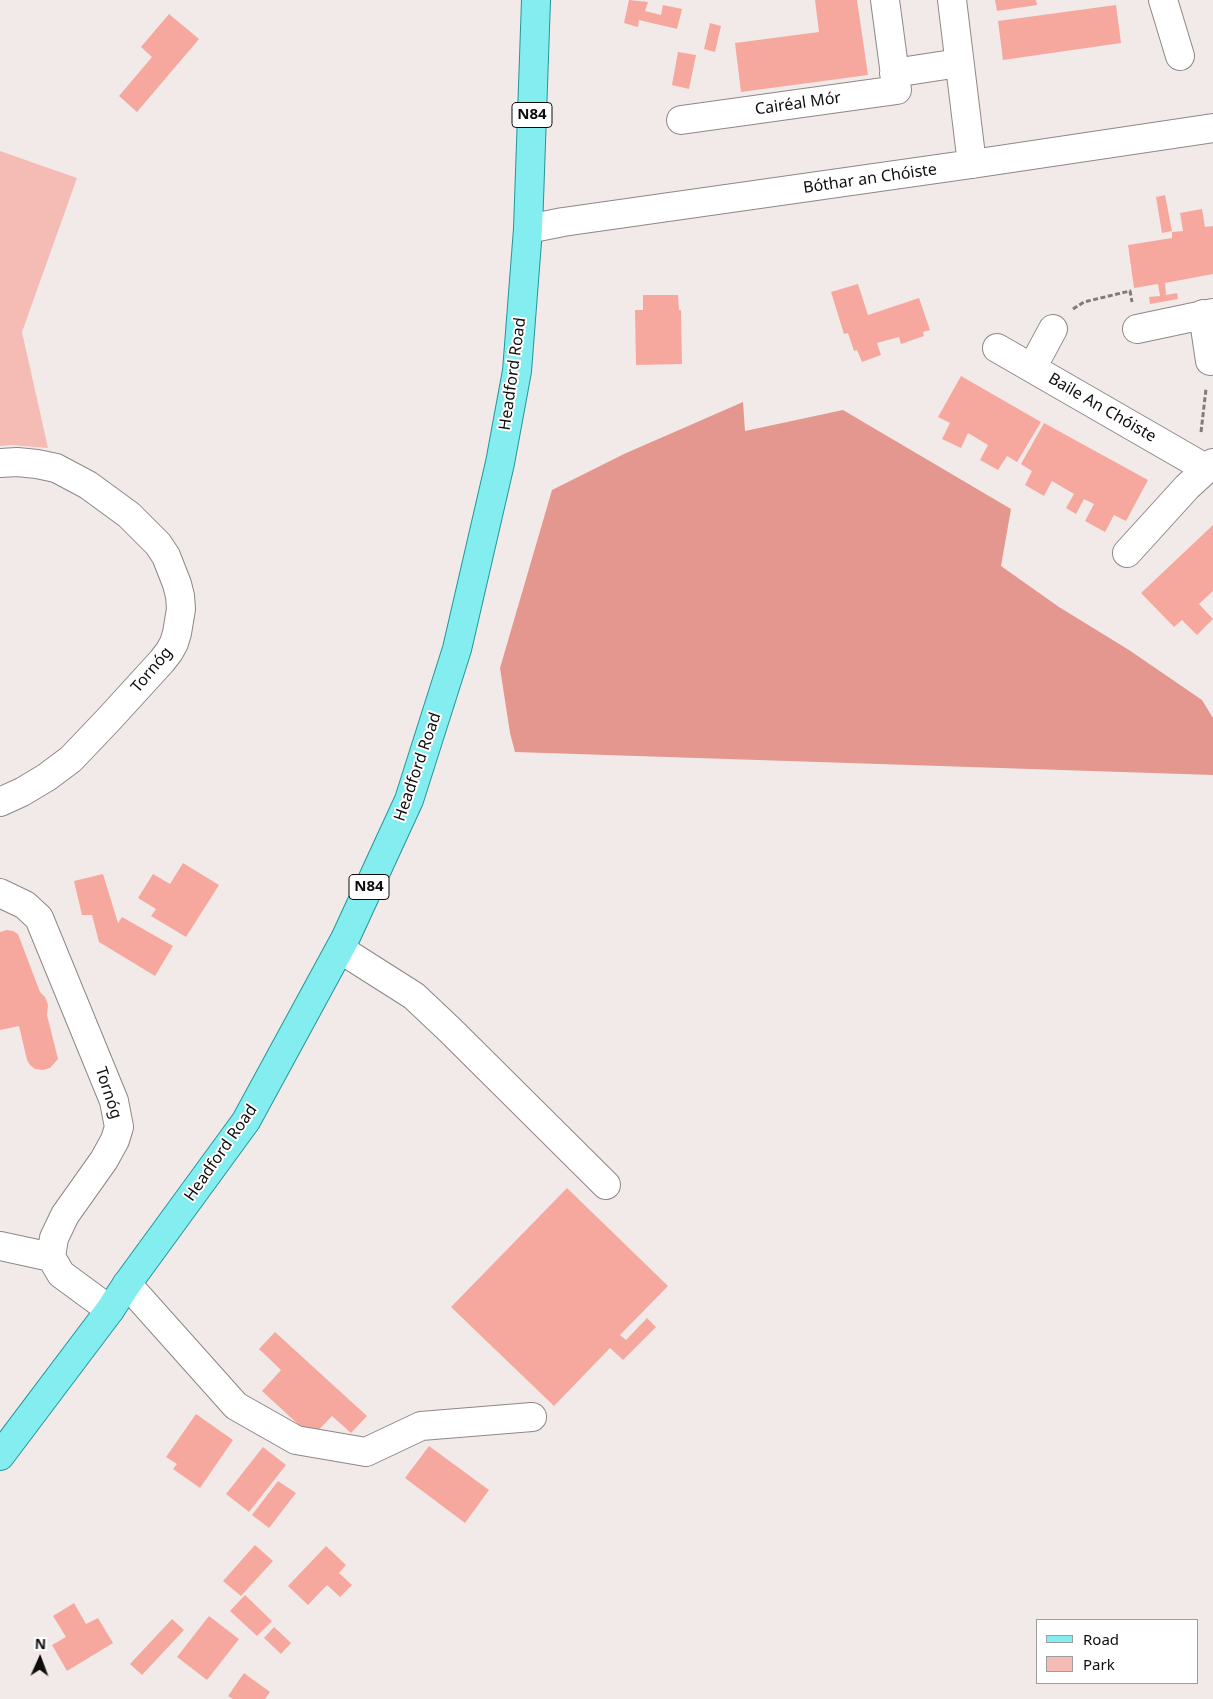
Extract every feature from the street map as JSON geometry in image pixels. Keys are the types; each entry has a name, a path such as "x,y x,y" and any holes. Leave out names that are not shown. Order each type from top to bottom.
{"main road":[{"name":"Headford Road","path":"0,1456 110,1310 246,1121 340,949 409,800 457,649 500,462 517,371 528,229 536,0"}],"street":[{"name":"Cairéal Mór","path":"681,120 897,90 885,0"},
{"path":"952,0 972,164"},
{"path":"1163,0 1180,56"},
{"path":"894,73 959,64"},
{"name":"Bóthar an Chóiste","path":"528,229 563,222 1213,128"},
{"path":"1137,329 1208,314 1210,361"},
{"path":"1032,368 1053,329"},
{"name":"Baile An Chóiste","path":"997,348 1210,466"},
{"name":"Tornóg","path":"0,464 17,462 56,468 88,485 128,515 158,544 166,556 177,584 181,609 174,643 169,652 110,718 70,759 48,777 0,802"},
{"path":"1127,553 1187,486 1210,466"},
{"name":"Tornóg","path":"0,893 25,905 39,918 114,1101 119,1127 115,1140 104,1160 65,1216 54,1238 51,1257"},
{"path":"340,949 414,996 606,1184"},
{"path":"0,1246 51,1257 61,1274 110,1310"},
{"path":"127,1284 236,1406 296,1440 366,1452 421,1426 532,1417"}],"path":[{"path":"1053,329 1066,313 1084,302 1130,292 1137,329"},
{"path":"1210,361 1200,438 1210,466"}],"green space":[{"path":"0,151 77,178 22,332 48,448 0,446"}],"shaded area":[{"path":"743,402 745,431 843,410 1011,509 1001,566 1059,607 1129,650 1202,700 1213,718 1213,775 515,752 510,733 500,668 552,490 624,454"}],"building":[{"path":"629,0 648,2 645,11 661,15 663,5 682,9 677,29 639,20 638,27 624,23"},
{"path":"815,0 857,0 868,75 741,92 735,43 819,32"},
{"path":"995,0 1036,0 1037,5 997,11"},
{"path":"1116,5 1121,43 1003,60 998,21"},
{"path":"169,14 199,39 137,112 119,96 152,57 141,47"},
{"path":"710,23 721,26 715,52 704,49"},
{"path":"678,52 696,55 689,89 672,85"},
{"path":"1165,195 1172,231 1162,233 1156,197"},
{"path":"1202,209 1205,227 1213,226 1213,274 1165,283 1166,295 1177,293 1178,299 1150,304 1149,297 1160,296 1158,284 1134,288 1128,245 1172,238 1172,232 1183,231 1180,213"},
{"path":"858,284 868,315 919,298 930,330 923,332 924,336 901,344 899,337 877,343 881,355 862,362 857,350 854,351 848,333 844,334 831,292"},
{"path":"643,295 678,295 679,310 681,310 682,364 636,365 635,310 643,310"},
{"path":"961,376 1041,422 1017,462 1007,456 998,470 980,460 988,445 968,433 961,448 942,439 950,423 938,417"},
{"path":"1044,423 1148,480 1126,521 1114,515 1105,532 1085,521 1094,504 1084,499 1076,514 1066,508 1074,494 1052,481 1044,496 1025,485 1032,471 1021,464"},
{"path":"1213,525 1213,591 1199,604 1213,619 1197,635 1182,620 1174,627 1141,593"},
{"path":"183,863 219,885 186,937 151,916 156,909 138,898 153,874 170,884"},
{"path":"103,874 118,923 122,917 173,946 155,976 99,942 92,915 82,915 74,881"},
{"path":"7,930 18,934 40,992 45,997 48,1005 47,1015 58,1059 50,1068 43,1070 35,1069 27,1060 19,1026 0,1030 0,932"},
{"path":"567,1188 668,1286 620,1335 626,1340 647,1318 656,1327 623,1360 610,1348 554,1406 451,1307"},
{"path":"275,1332 367,1416 351,1433 332,1416 312,1437 262,1391 281,1370 259,1349"},
{"path":"196,1414 233,1440 200,1488 173,1469 177,1464 166,1457"},
{"path":"429,1446 489,1490 465,1523 405,1478"},
{"path":"263,1447 286,1465 249,1512 226,1494"},
{"path":"278,1481 296,1493 269,1528 252,1515"},
{"path":"255,1545 273,1561 241,1596 223,1581"},
{"path":"326,1546 346,1565 339,1573 352,1585 340,1597 327,1585 308,1605 288,1586"},
{"path":"245,1595 272,1621 257,1636 230,1611"},
{"path":"74,1603 86,1624 98,1618 113,1643 67,1671 52,1645 66,1637 53,1616"},
{"path":"209,1616 239,1639 207,1680 177,1657"},
{"path":"172,1619 184,1630 142,1675 130,1664"},
{"path":"274,1627 291,1643 281,1654 264,1638"},
{"path":"244,1673 270,1692 265,1699 233,1699 228,1696"}]}
